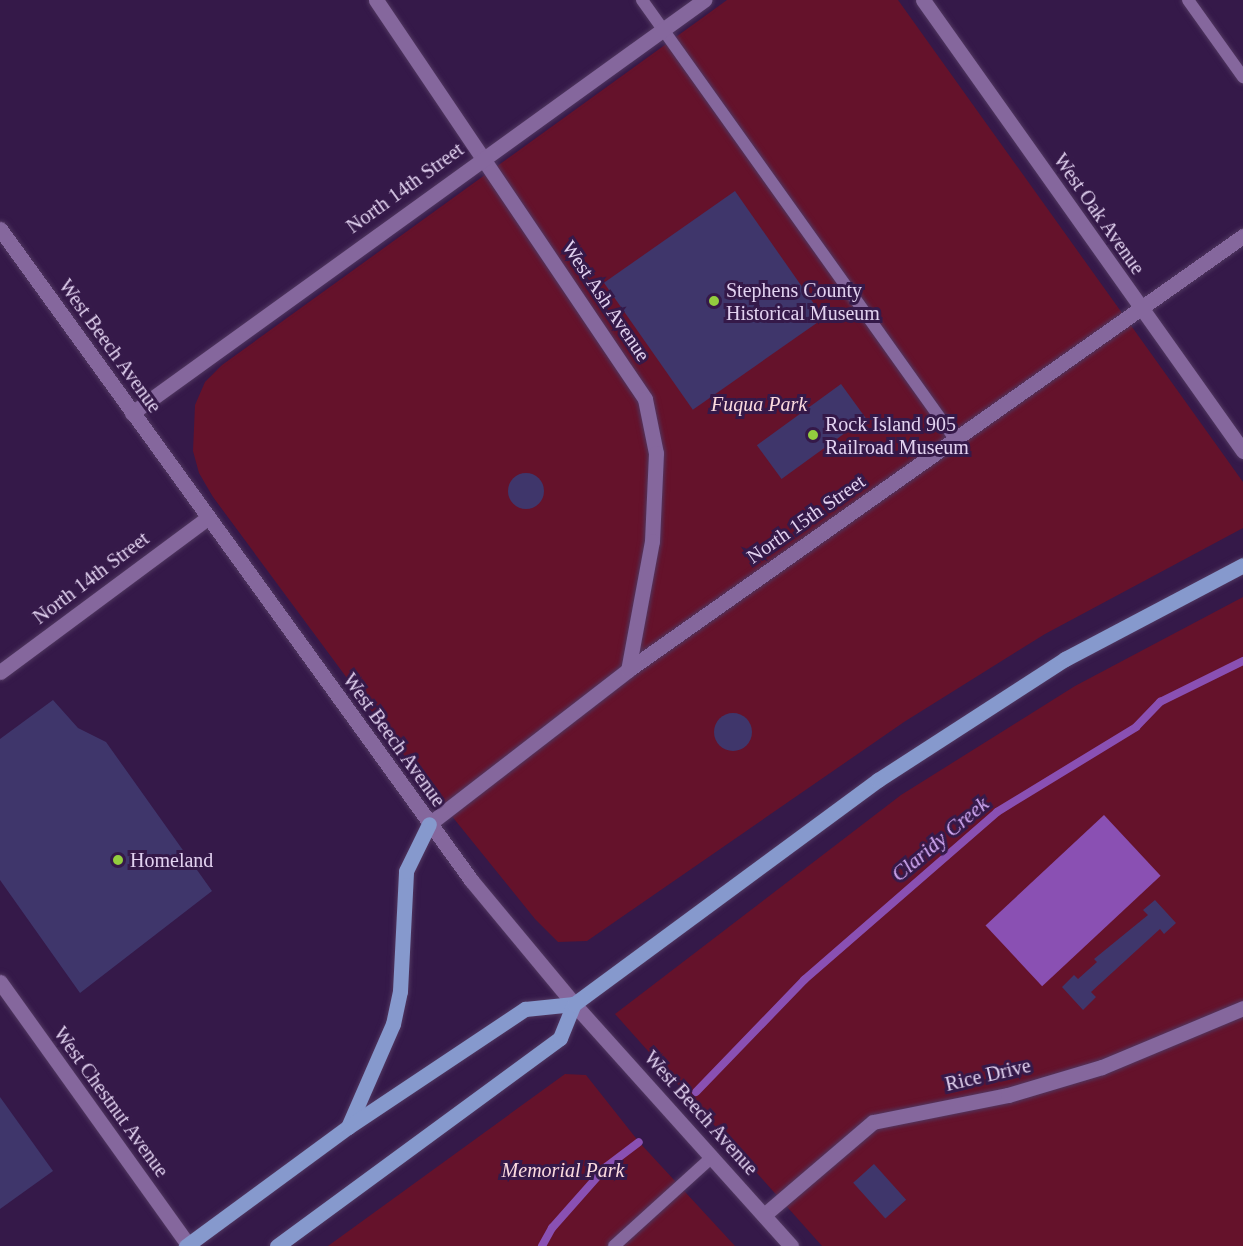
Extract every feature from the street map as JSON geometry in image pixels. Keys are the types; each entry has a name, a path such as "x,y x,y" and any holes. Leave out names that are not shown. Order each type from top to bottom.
{"main road":[{"path":"188,1246 348,1127 525,1009 574,1004 887,774 1065,659 1243,564"},
{"path":"348,1127 393,1024 400,991 406,871 429,824"},
{"path":"277,1246 560,1038 574,1004"}],"street":[{"name":"West Ash Avenue","path":"376,0 484,156 645,399 656,453 652,541 628,670"},
{"name":"North 14th Street","path":"132,413 484,156 704,0"},
{"name":"West Oak Avenue","path":"923,0 1243,451"},
{"name":"West Beech Avenue","path":"0,229 429,824 574,1004 791,1246"},
{"name":"North 15th Street","path":"429,824 628,670 1243,236"},
{"name":"North 14th Street","path":"0,672 207,518"},
{"name":"West Chestnut Avenue","path":"0,982 188,1246"},
{"name":"Rice Drive","path":"764,1215 873,1122 1008,1095 1102,1067 1243,1008"}],"lane":[{"path":"642,0 955,439"},
{"path":"1188,0 1243,77"},
{"path":"614,1246 712,1157"}],"green space":[{"name":"Fuqua Park","path":"727,0 898,0 1243,482 1243,528 1045,634 904,722 587,941 558,942 535,919 421,778 213,497 199,473 193,451 195,405 205,382 222,365"},
{"path":"1243,597 1243,1246 822,1246 615,1014 901,795 1075,686"},
{"name":"Memorial Park","path":"565,1074 586,1075 639,1142 735,1246 328,1246"}],"shaded area":[{"path":"1104,815 1161,876 1042,986 986,925"}],"building":[{"name":"Stephens County Historical Museum","path":"735,191 824,318 693,410 604,283"},
{"name":"Rock Island 905 Railroad Museum","path":"841,384 866,418 782,479 757,445"},
{"path":"526,473 539,478 544,491 539,504 526,509 513,504 508,491 513,478"},
{"path":"53,700 78,728 106,742 212,891 80,993 0,880 0,739"},
{"path":"733,713 747,718 752,732 747,746 733,751 719,746 714,732 719,718"},
{"path":"1155,900 1176,923 1164,934 1160,929 1091,992 1096,997 1083,1010 1062,987 1074,975 1078,979 1097,962 1094,959 1148,915 1143,910"},
{"path":"0,1097 53,1171 0,1209"},
{"path":"874,1164 906,1200 885,1218 853,1183"}],"waterway":[{"name":"Claridy Creek","path":"696,1092 804,980 997,812 1136,727 1160,702 1243,661"},
{"name":"Claridy Creek","path":"542,1246 552,1228 606,1167 639,1142"}],"place":[{"name":"Stephens County Historical Museum","path":"714,301"},
{"name":"Rock Island 905 Railroad Museum","path":"813,435"},
{"name":"Homeland","path":"118,860"}]}
